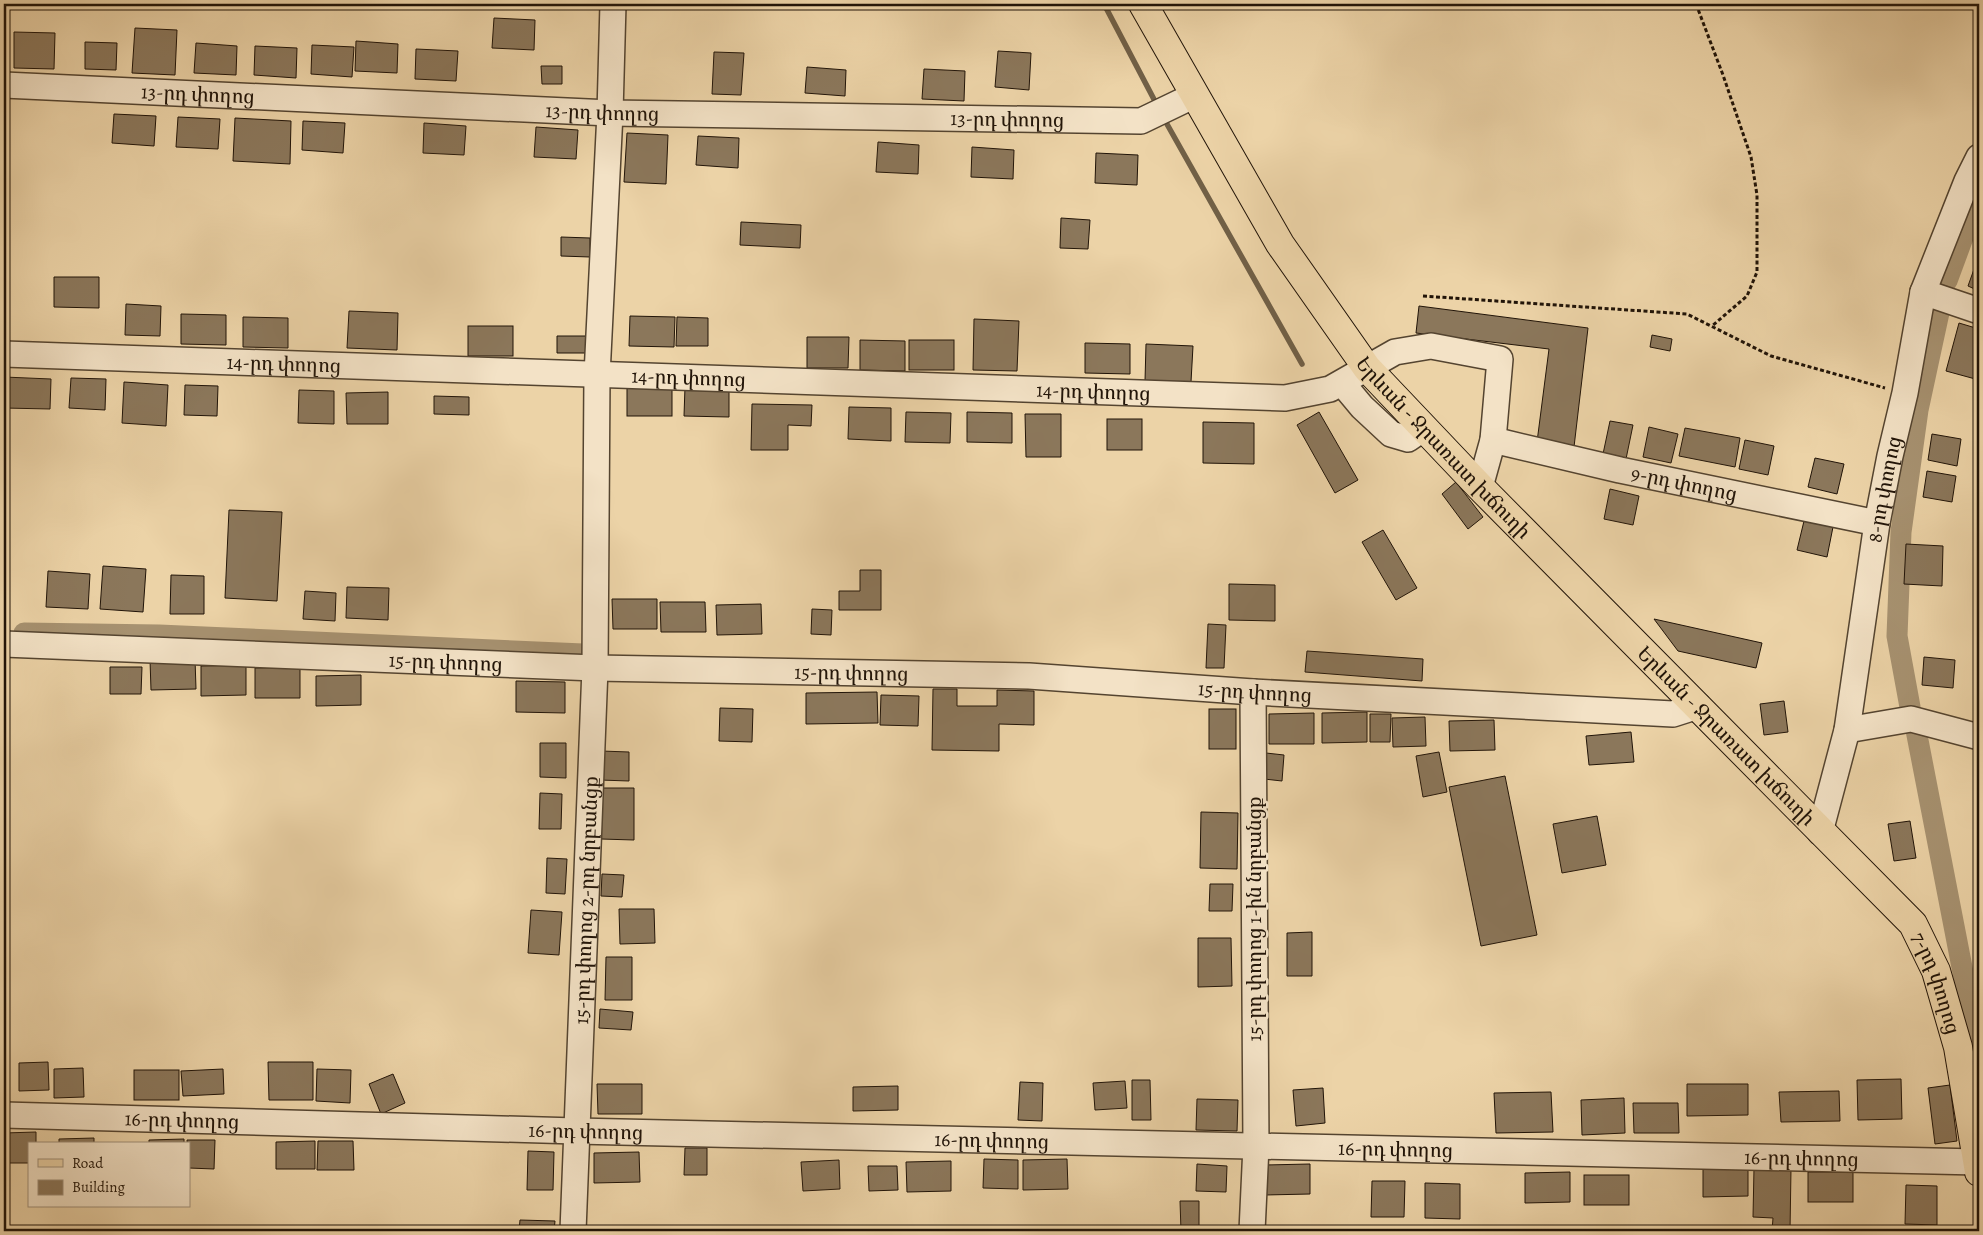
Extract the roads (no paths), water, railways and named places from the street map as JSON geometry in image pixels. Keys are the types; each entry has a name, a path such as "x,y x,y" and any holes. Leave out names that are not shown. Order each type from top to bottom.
{"main road":[{"name":"Երևան - Ջրառատ խճուղի","path":"1143,4 1280,244 1367,368 1480,487 1698,706 1820,832"},
{"name":"7-րդ փողոց","path":"1820,832 1913,924 1932,963 1958,1047 1979,1167"}],"street":[{"name":"15-րդ փողոց 2-րդ նրբանցք","path":"573,1231 595,668 597,375 610,113 613,4"},
{"name":"13-րդ փողոց","path":"4,85 610,113 1140,121 1195,95"},
{"name":"8-րդ փողոց","path":"1820,832 1848,730 1877,523 1905,393 1923,292 1967,181 1979,157"},
{"path":"1923,292 1979,311"},
{"name":"14-րդ փողոց","path":"4,354 1285,398 1330,389 1396,352 1431,346 1500,359 1493,440"},
{"path":"1342,383 1362,408 1391,434 1408,440 1424,428"},
{"path":"1480,487 1493,440"},
{"name":"9-րդ փողոց","path":"1493,440 1620,470 1877,523"},
{"name":"15-րդ փողոց","path":"4,644 595,668 1030,676 1253,692 1673,714 1698,706"},
{"name":"15-րդ փողոց 1-ին նրբանցք","path":"1252,1231 1256,1146 1253,692"},
{"path":"1848,730 1911,719 1979,737"},
{"name":"16-րդ փողոց","path":"4,1115 576,1131 1256,1146 1979,1167"}],"waterway":[{"path":"1104,4 1158,107"},
{"path":"1163,117 1302,364"},
{"path":"1947,281 1979,194"},
{"path":"1910,707 1897,636 1901,532 1918,410 1940,308"},
{"path":"24,633 159,635 583,654"},
{"path":"1916,730 1979,1055"}]}
